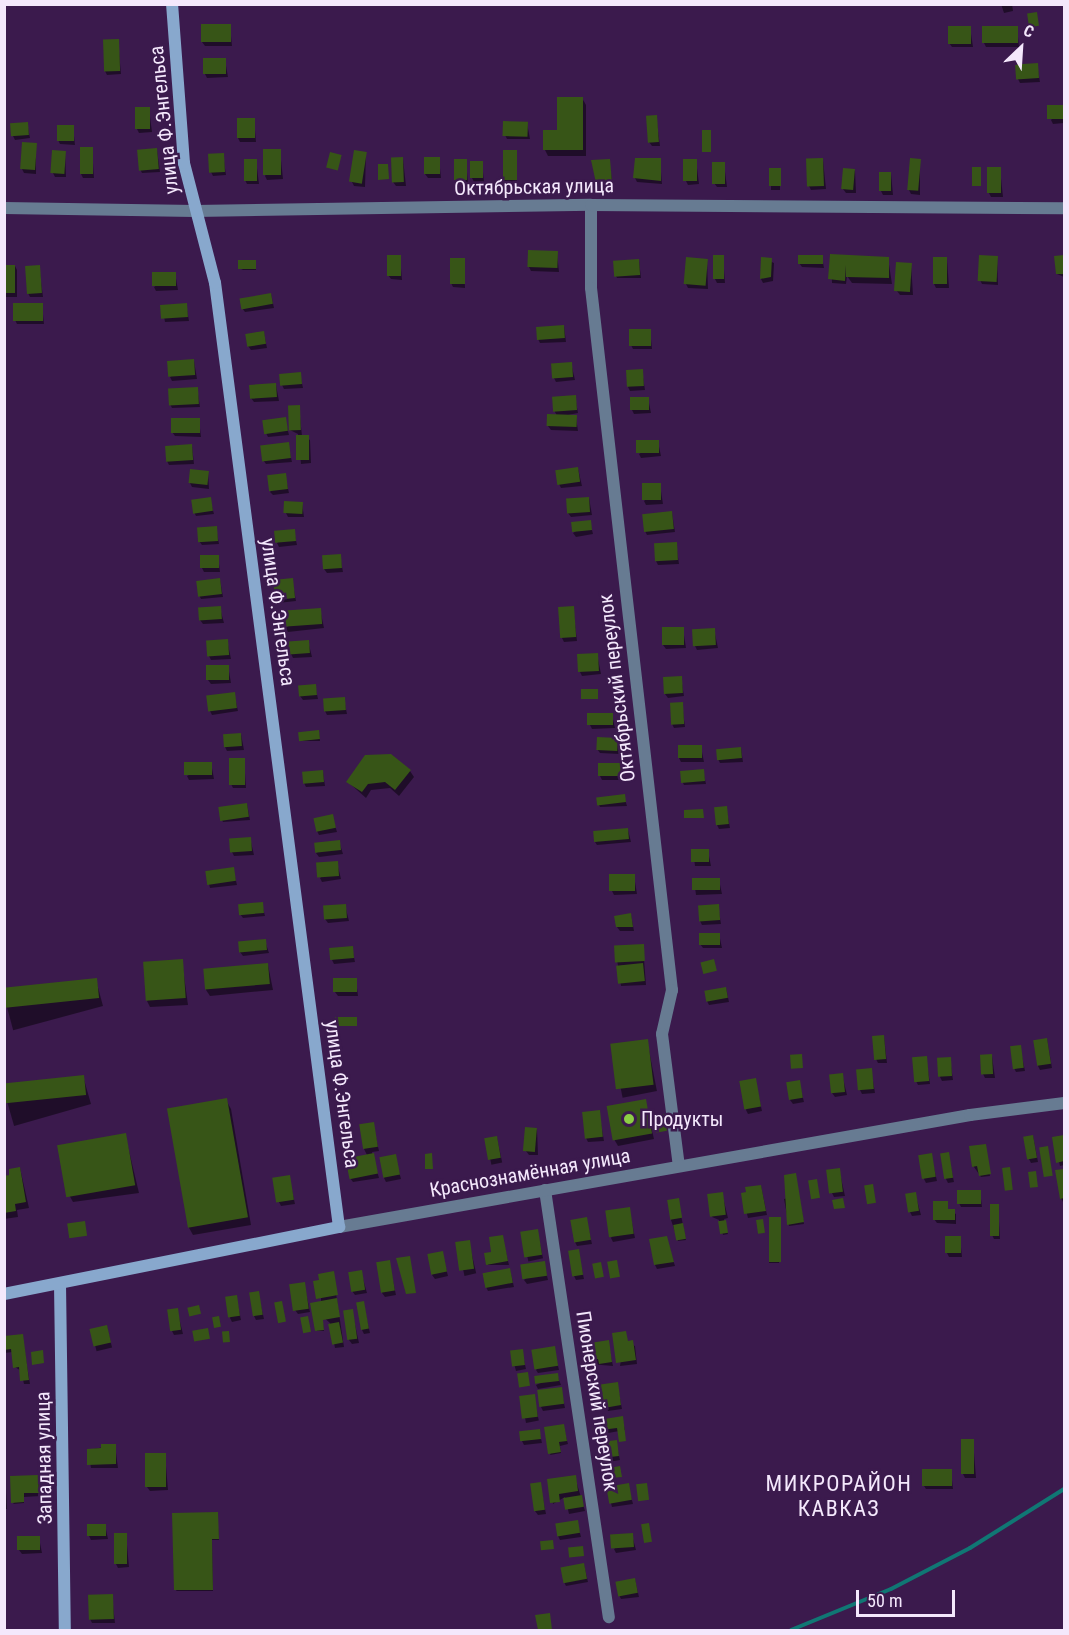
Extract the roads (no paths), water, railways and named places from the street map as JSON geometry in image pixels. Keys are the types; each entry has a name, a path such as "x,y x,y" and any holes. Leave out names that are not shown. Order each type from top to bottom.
{"main road":[{"name":"улица Ф.Энгельса","path":"172,4 184,163 215,283 339,1227"},
{"name":"Краснознамённая улица","path":"4,1294 339,1227"},
{"name":"Западная улица","path":"60,1284 65,1630"}],"street":[{"name":"Октябрьская улица","path":"4,208 195,211 591,205 1065,208"},
{"name":"Октябрьский переулок","path":"591,205 591,288 672,990 662,1034 679,1166"},
{"name":"Краснознамённая улица","path":"339,1227 679,1166 1065,1103"},
{"name":"Пионерский переулок","path":"545,1190 609,1617"}],"waterway":[{"path":"791,1630 891,1589 970,1548 1064,1489"}],"place":[{"name":"Продукты","path":"629,1119"}],"district":[{"name":"МИКРОРАЙОН КАВКАЗ","path":"839,1496"}]}
